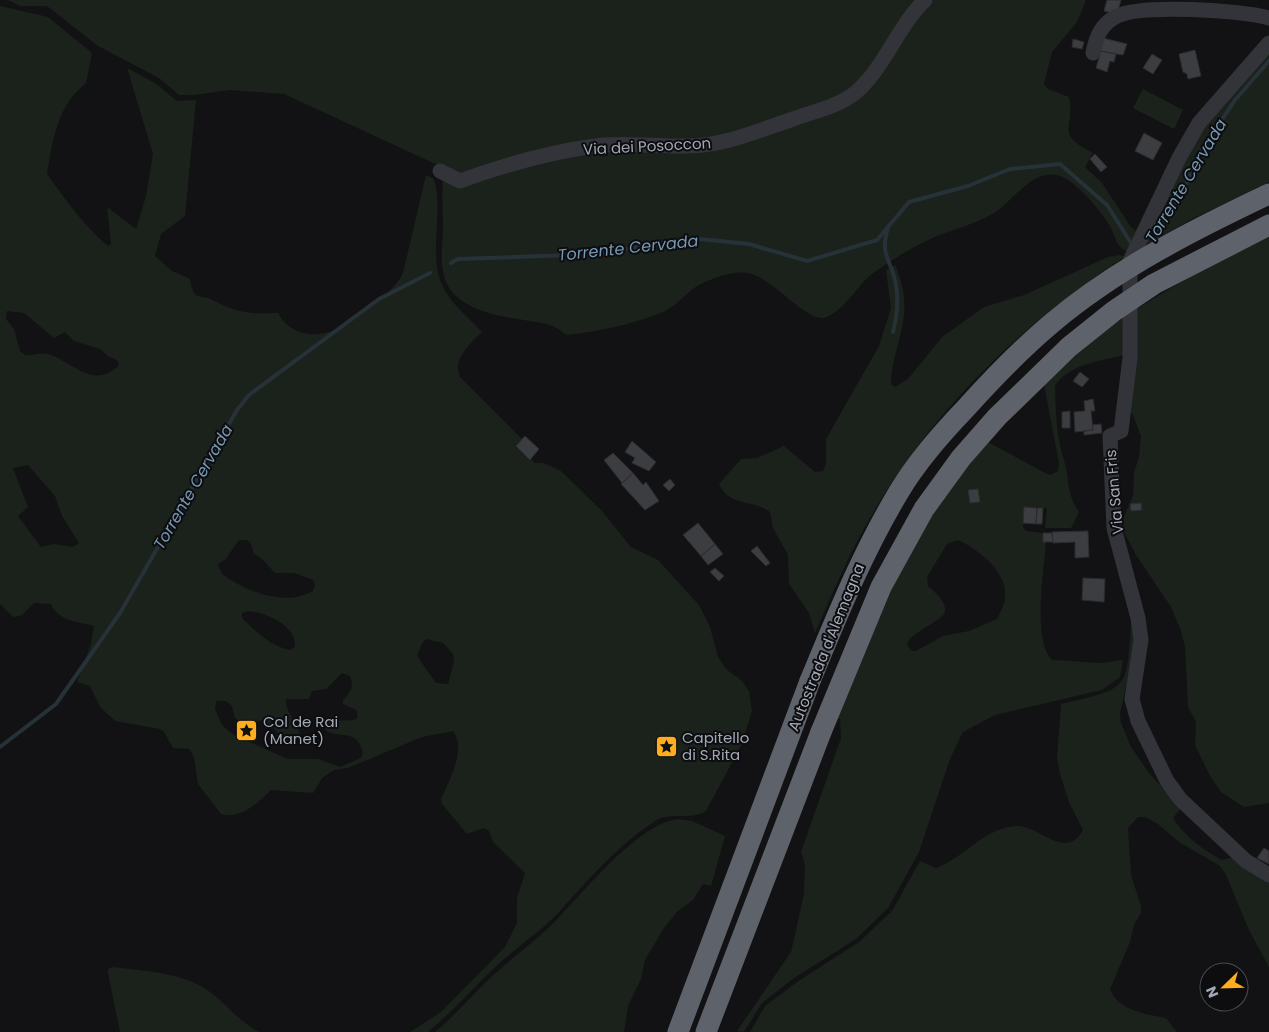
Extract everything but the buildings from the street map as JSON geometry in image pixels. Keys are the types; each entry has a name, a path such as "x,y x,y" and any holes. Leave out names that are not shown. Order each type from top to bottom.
{"highway":[{"name":"Autostrada d'Alemagna","path":"678,1032 810,681 855,572 900,489 941,435 976,396 1052,322 1142,260 1269,194"},
{"name":"Autostrada d'Alemagna","path":"706,1032 821,732 881,587 919,517 961,458 997,417 1069,347 1114,311 1154,284 1269,225"}],"street":[{"name":"Via dei Posoccon","path":"440,171 460,180 508,164 597,146 638,143 687,146 740,139 831,106 854,94 868,79 913,11 925,0"},
{"path":"1093,53 1096,37 1104,24 1118,16 1141,11 1249,13 1269,18"},
{"name":"Via San Fris","path":"1269,43 1199,123 1179,158 1130,261 1130,358 1121,431 1110,436 1114,528 1138,618 1141,640 1132,699 1138,721 1167,781 1180,799 1246,861 1269,875"}],"shaded area":[{"path":"8,0 925,0 904,26 933,0 1086,0 1077,22 1052,52 1044,84 1048,89 1069,97 1070,135 1073,140 1093,153 1085,167 1102,183 1131,227 1140,234 1129,252 1124,250 1116,241 1110,226 1100,212 1079,188 1064,177 1048,175 1039,177 1031,182 1001,208 987,217 942,234 890,261 869,276 841,307 827,317 819,318 810,314 758,276 742,272 702,283 664,312 612,328 566,335 550,325 482,311 461,300 453,293 443,271 442,260 444,168 284,94 230,90 195,95 179,95 159,78 98,46 47,6 20,6"},
{"path":"0,6 48,17 92,53 86,83 76,92 62,113 54,136 47,174 83,221 108,246 111,244 107,207 136,229 146,196 153,154 127,68 155,83 177,101 196,100 185,216 161,234 155,256 172,271 190,279 193,291 198,296 208,298 242,312 278,313 284,322 300,332 320,334 340,328 356,319 383,297 400,278 403,273 426,175 434,179 437,192 436,260 438,273 445,292 482,332 460,358 458,370 460,377 522,439 516,446 535,463 544,463 561,471 602,511 631,547 658,560 699,605 710,627 718,657 726,669 742,681 749,691 752,711 742,744 706,811 694,815 661,818 641,830 604,864 551,920 493,969 428,1032 410,1032 441,1012 505,947 517,923 517,898 525,873 493,842 489,831 484,828 467,834 442,804 441,799 452,774 457,756 457,738 453,731 422,737 348,768 334,770 322,778 313,793 271,790 254,805 242,812 235,815 221,814 198,784 194,757 189,749 173,748 164,732 160,729 115,721 100,707 90,686 77,682 91,644 94,626 64,618 54,610 51,604 34,603 22,615 13,617 0,604","holes":["7,311 24,313 54,338 65,332 74,341 100,349 108,356 117,360 119,365 109,372 91,375 48,354 25,355 20,351 14,329 6,319","28,465 55,496 62,516 79,543 73,547 54,544 41,547 18,516 28,507 13,468","239,540 247,540 251,544 254,554 261,558 275,573 294,573 313,580 315,585 313,591 302,596 290,598 266,595 254,592 232,581 222,574 218,564 225,560","249,611 272,617 286,626 291,632 295,647 290,650 270,642 242,618 242,613","426,639 443,643 453,654 454,662 448,684 436,683 417,656 422,643","342,673 350,676 352,687 343,704 356,710 358,718 354,720 332,721 324,724 325,729 329,732 346,735 357,741 362,751 361,758 340,767 318,759 288,759 234,735 222,725 215,709 216,701 226,701 232,706 235,718 247,722 263,721 276,730 283,741 292,741 300,733 288,711 286,699 309,699 312,691 326,689"]},
{"path":"1269,53 1269,182 1196,217 1142,247 1187,148"},
{"path":"1143,89 1183,110 1174,129 1133,108"},
{"path":"1269,237 1269,803 1244,807 1221,792 1210,776 1195,745 1196,722 1188,707 1185,647 1181,631 1171,607 1136,555 1124,532 1123,519 1133,496 1134,473 1139,457 1141,436 1133,415 1124,405 1135,310 1189,277"},
{"path":"1120,255 1125,257 1048,312 1012,343 946,411 916,448 889,487 865,527 815,633 809,613 789,584 788,555 773,528 770,512 756,505 735,500 723,491 719,484 741,459 757,458 784,446 815,472 823,471 826,463 826,439 879,346 891,308 886,270 895,265 904,296 903,321 891,377 891,384 895,387 908,379 942,337 984,307 1024,295 1108,257"},
{"path":"1127,315 1124,355 1096,361 1077,368 1068,373 1055,386 1059,441 1070,492 1079,512 1071,528 1045,528 1047,508 1025,507 1023,527 1026,531 1043,533 1043,542 1046,542 1041,622 1042,637 1046,650 1052,660 1101,663 1123,660 1120,677 1102,690 995,715 963,732 950,759 919,852 888,908 856,939 794,978 762,1003 744,1032 737,1031 791,952 804,894 805,865 801,852 841,738 840,719 834,716 873,622 932,513 986,441 1045,473 1050,475 1058,471 1059,463 1044,384 1094,339","holes":["958,540 990,562 1002,579 1005,588 1005,600 997,619 969,631 943,636 916,651 912,651 907,645 909,640 935,622 945,612 944,605 939,597 928,586 927,577 947,544"]},
{"path":"1132,617 1135,655 1120,713 1121,723 1131,747 1149,773 1181,808 1173,818 1183,831 1201,847 1215,856 1222,860 1234,857 1269,881 1269,967 1249,930 1226,875 1220,866 1179,842 1158,824 1145,817 1138,817 1128,828 1131,875 1141,906 1141,913 1134,925 1130,942 1110,989 1119,1002 1126,1007 1142,1013 1166,1018 1177,1032 750,1032 765,1006 797,982 859,942 892,911 920,861 936,868 956,858 994,832 1016,826 1033,830 1060,842 1068,843 1076,839 1083,830 1069,802 1057,758 1061,704 1102,694 1121,682 1126,672"},
{"path":"677,819 692,821 725,836 711,886 703,884 693,900 677,912 664,928 645,960 641,979 628,1006 624,1032 435,1032 490,978 554,923 614,859 646,833 662,824"},
{"path":"114,967 167,974 203,987 259,1032 120,1032 108,973 108,969"}],"waterway":[{"name":"Torrente Cervada","path":"1153,243 1188,181 1196,159 1235,100 1269,61"},
{"name":"Torrente Cervada","path":"451,263 458,259 597,254 690,238 749,244 807,261 877,240 909,202 968,186 1010,169 1060,164 1107,205 1131,243"},
{"path":"888,228 885,245 887,258 896,285 897,297 893,332"},
{"name":"Torrente Cervada","path":"0,747 56,704 120,613 237,410 249,395 379,299 430,273"}],"place":[{"name":"Col de Rai (Manet)","path":"247,730"},
{"name":"Capitello di S.Rita","path":"666,746"}]}
